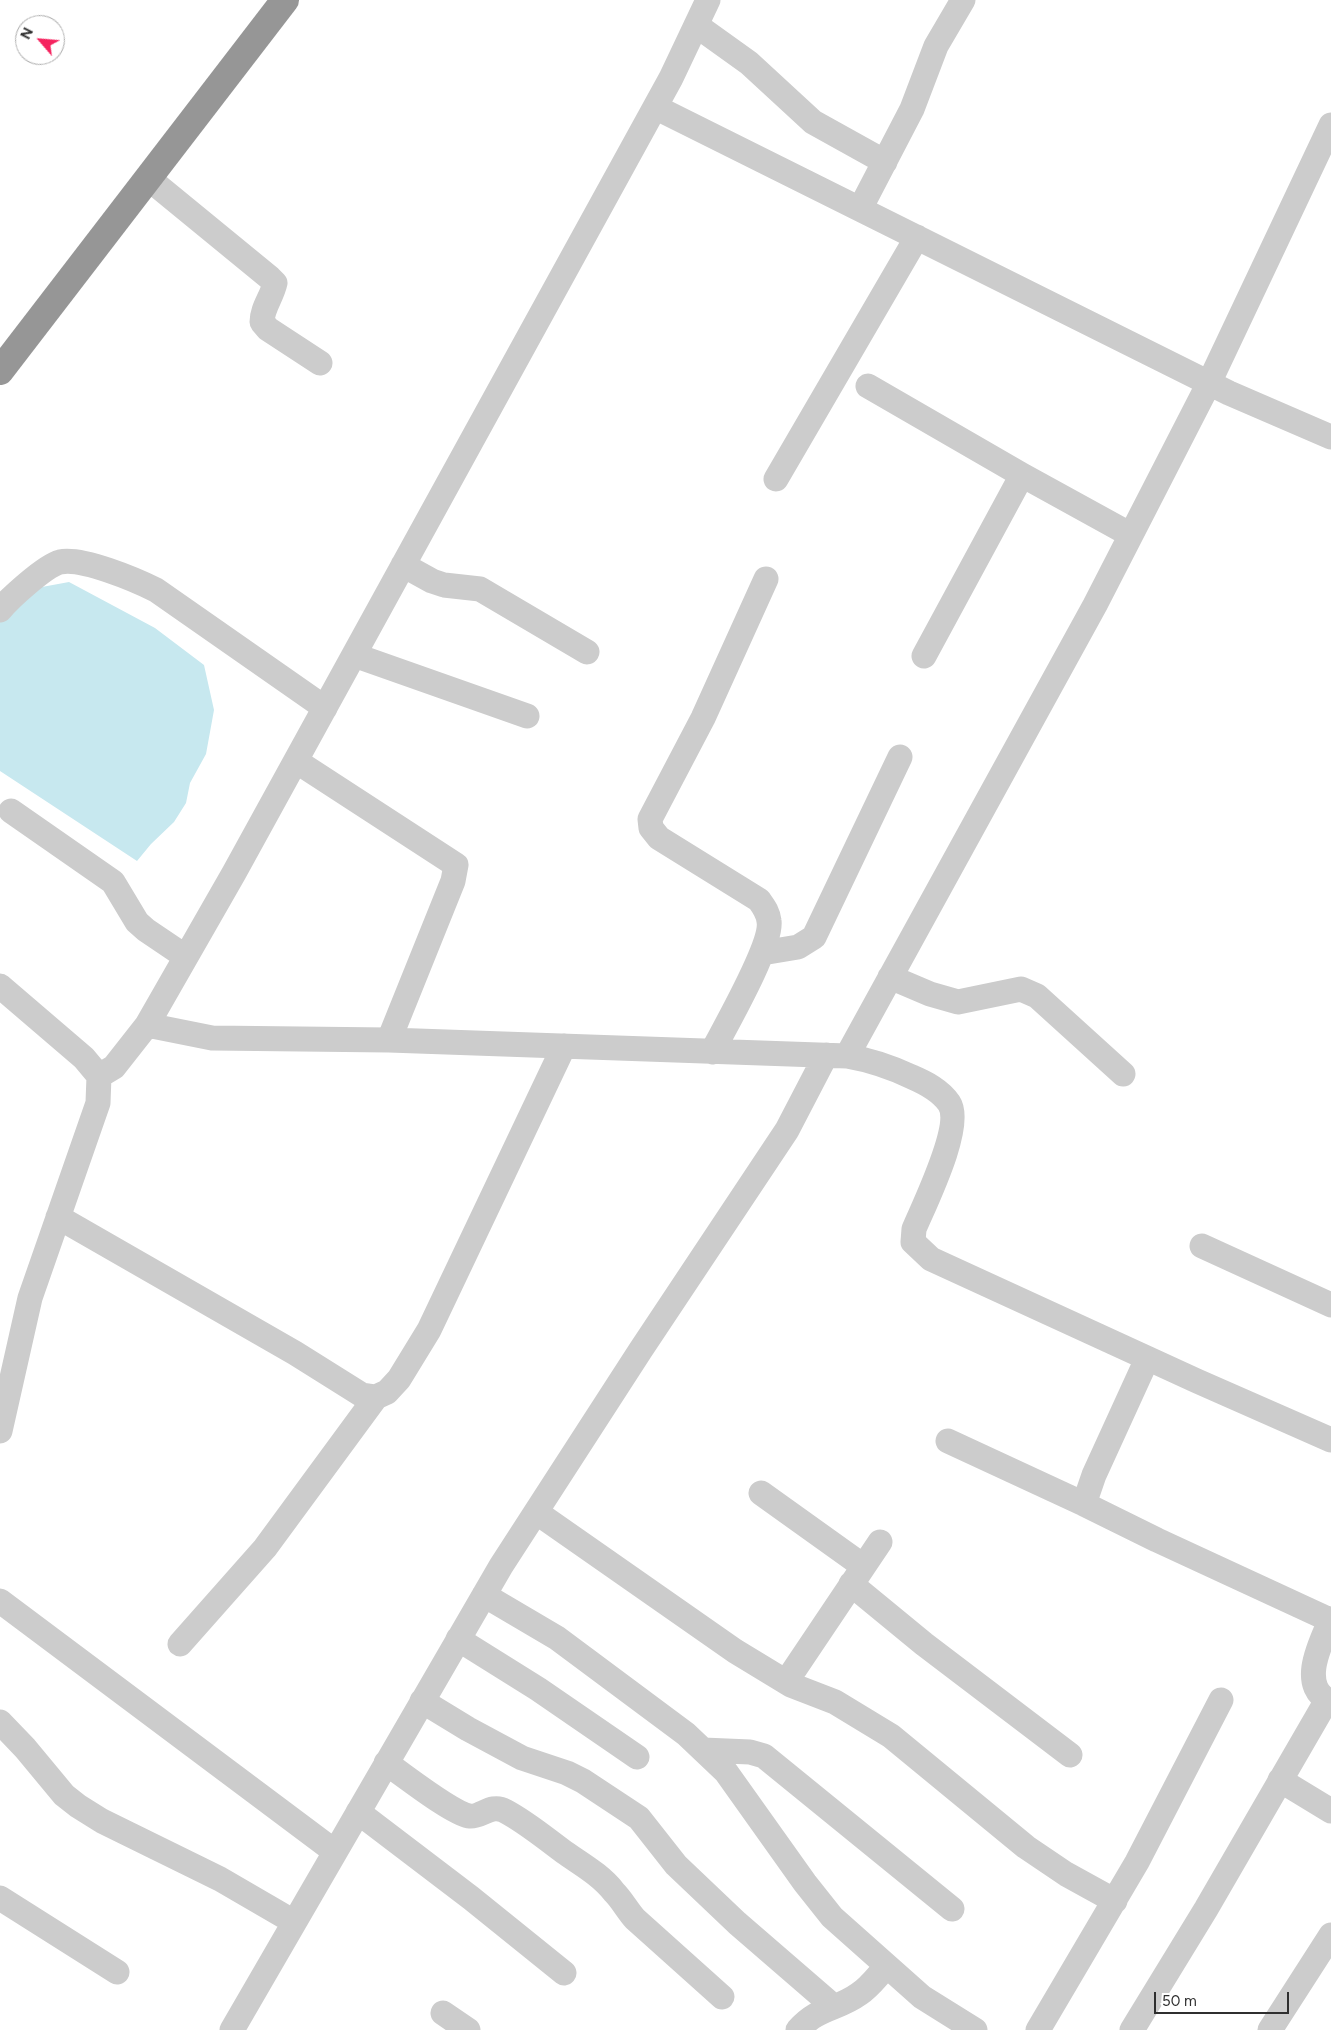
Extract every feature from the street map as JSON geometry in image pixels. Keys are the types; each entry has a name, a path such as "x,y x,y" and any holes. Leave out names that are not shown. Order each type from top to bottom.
{"highway":[{"path":"0,371 285,0"}],"street":[{"path":"99,1076 114,1067 148,1025 296,761 655,107 708,0"},
{"path":"860,209 912,109 936,46 963,0"},
{"path":"696,25 749,63 812,122 885,162"},
{"path":"655,107 1209,383 1331,437"},
{"path":"232,2030 484,1595 640,1351 890,977 1095,605 1209,383 1331,125"},
{"path":"148,178 275,283 262,313 262,322 268,329 320,363"},
{"path":"776,479 917,237"},
{"path":"868,386 1022,476 1131,535"},
{"path":"924,656 1022,476"},
{"path":"0,610 10,598 58,563 69,561 106,570 156,590 325,708"},
{"path":"403,565 432,581 444,585 480,589 587,652"},
{"path":"712,1052 762,953 769,934 770,922 766,910 759,900 659,838 651,828 650,818 703,718 766,579"},
{"path":"354,655 527,716"},
{"path":"762,953 798,947 814,937 900,756"},
{"path":"296,761 456,866 453,881 389,1040"},
{"path":"11,812 113,882 137,922 186,957"},
{"path":"890,977 930,994 958,1002 1027,990 1037,996 1123,1074"},
{"path":"0,986 84,1058 99,1076 98,1102 30,1298 0,1432"},
{"path":"148,1025 212,1038 389,1040 837,1056 868,1060 895,1069 938,1091 950,1104 953,1116 952,1130 947,1148 914,1229 913,1242 919,1249 931,1259 1147,1359 1331,1440"},
{"path":"180,1644 265,1548 376,1397 387,1392 399,1379 429,1330 564,1046"},
{"path":"58,1217 295,1353 362,1395 376,1397"},
{"path":"1202,1246 1331,1304"},
{"path":"1084,1504 1094,1475 1147,1359"},
{"path":"948,1441 1331,1619 1316,1657 1313,1673 1317,1691 1329,1701 1132,2030"},
{"path":"761,1493 857,1575 924,1644 1070,1755"},
{"path":"536,1512 720,1641 786,1682 835,1702 891,1736 1026,1847 1066,1874 1115,1901"},
{"path":"786,1682 880,1542"},
{"path":"484,1595 557,1638 686,1734 726,1772 805,1883 832,1916 922,1997 976,2030"},
{"path":"0,1601 334,1851"},
{"path":"458,1639 538,1689 637,1757"},
{"path":"1038,2030 1137,1862 1221,1700"},
{"path":"422,1701 468,1729 522,1758 567,1773 583,1781 639,1818 676,1865 737,1923 833,2006"},
{"path":"0,1722 25,1748 64,1795 78,1806 102,1821 220,1879 294,1922"},
{"path":"703,1750 750,1752 764,1756 952,1909"},
{"path":"386,1763 467,1816 474,1816 494,1808 503,1809 527,1825 602,1879 615,1892 634,1919 722,1997"},
{"path":"1280,1780 1331,1810"},
{"path":"358,1812 471,1898 564,1973"},
{"path":"0,1898 117,1972"},
{"path":"1270,2030 1331,1935"},
{"path":"798,2030 808,2020 833,2006 861,1994 887,1966"},
{"path":"443,2013 468,2030"}],"water":[{"path":"69,582 155,628 204,665 214,710 206,754 190,783 186,803 174,822 151,844 137,861 0,771 0,620 31,589"}]}
